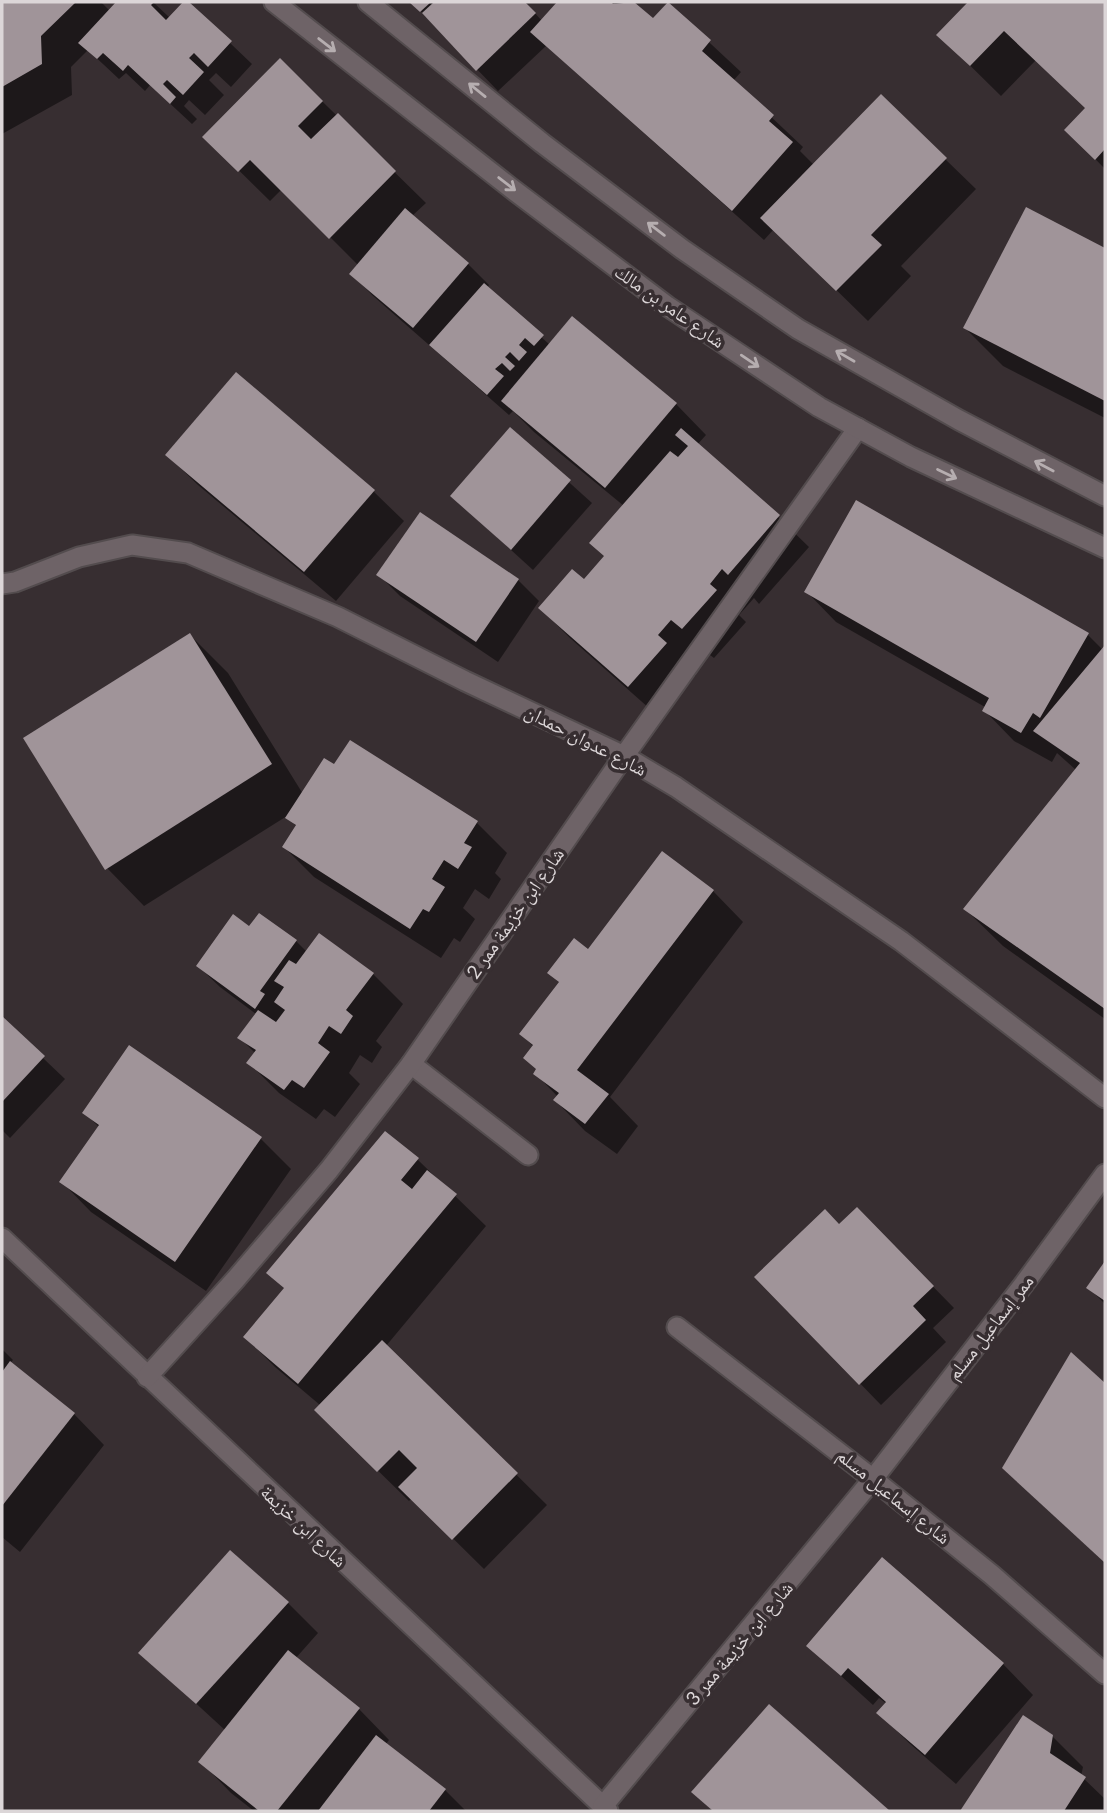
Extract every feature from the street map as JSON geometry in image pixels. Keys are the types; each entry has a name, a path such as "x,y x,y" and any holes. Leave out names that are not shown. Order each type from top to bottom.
{"street":[{"name":"شارع عامر بن مالك","path":"274,2 511,188 667,306 819,407 912,457 1105,548"},
{"path":"368,2 542,143 682,249 798,329 959,420 1105,496"},
{"name":"شارع ابن خزيمة ممر 2","path":"147,1377 236,1280 329,1170 411,1064 624,756 858,428"},
{"name":"شارع عدوان حمدان","path":"2,584 15,582 79,557 132,545 188,553 338,617 624,756 762,844 901,941 1105,1098"},
{"path":"411,1064 528,1155"},
{"name":"ممر إسماعيل مسلم","path":"873,1479 1024,1284 1105,1174"},
{"name":"شارع ابن خزيمة","path":"2,1238 606,1809"},
{"name":"شارع إسماعيل مسلم","path":"677,1327 992,1575 1105,1674"},
{"name":"شارع ابن خزيمة ممر 3","path":"606,1809 873,1479"}],"building":[{"path":"2,2 76,2 41,36 42,64 2,87"},
{"path":"116,2 154,2 151,5 166,20 183,2 189,2 232,41 208,67 194,53 189,58 204,72 183,95 167,80 163,84 176,97 170,104 128,65 123,71 103,53 97,59 78,43"},
{"path":"409,2 431,2 420,12"},
{"path":"434,2 525,2 536,13 476,71 422,13"},
{"path":"557,2 634,2 653,18 668,2 711,40 702,51 774,115 769,121 793,142 732,211 530,32"},
{"path":"968,2 1105,2 1105,149 1095,160 1064,130 1085,108 1004,31 970,66 936,35"},
{"path":"280,58 323,101 298,126 311,139 338,113 396,171 329,239 250,160 238,172 202,137"},
{"path":"881,94 947,158 871,235 882,245 836,291 760,218"},
{"path":"1026,207 1105,248 1105,401 963,328"},
{"path":"405,208 469,263 413,328 349,274"},
{"path":"484,283 544,335 534,346 525,338 519,345 527,352 519,361 510,352 505,357 515,366 510,371 502,363 495,369 504,376 487,395 429,345"},
{"path":"572,316 677,403 605,488 501,401"},
{"path":"236,372 375,490 304,572 165,455"},
{"path":"510,427 571,480 511,550 450,496"},
{"path":"681,428 780,515 728,575 722,569 710,584 717,590 682,629 671,620 658,635 667,643 628,687 538,608 572,569 584,579 604,556 589,543 670,451 678,457 688,446 675,435"},
{"path":"856,500 1089,633 1040,718 1033,713 1021,733 982,711 989,698 804,592"},
{"path":"420,512 519,579 476,642 376,575"},
{"path":"190,633 272,764 105,870 23,738"},
{"path":"1105,645 1105,1009 963,909 1080,763 1033,731"},
{"path":"350,740 478,821 464,843 472,847 458,869 444,860 432,879 445,887 429,912 423,909 410,929 282,847 296,825 285,818 324,758 334,764"},
{"path":"662,851 714,890 577,1070 609,1094 585,1124 553,1100 559,1093 533,1074 536,1069 523,1058 533,1045 519,1034 559,982 547,973 574,938 588,949"},
{"path":"259,913 297,940 260,991 265,994 255,1009 196,966 233,914 249,926"},
{"path":"319,933 374,973 346,1010 353,1016 341,1034 329,1026 318,1043 330,1052 304,1088 292,1080 284,1090 246,1063 256,1050 237,1038 258,1010 276,1022 285,1010 274,1002 284,987 274,981 289,960 296,964"},
{"path":"2,1016 45,1056 2,1102"},
{"path":"129,1045 262,1137 175,1262 59,1182 99,1125 82,1113"},
{"path":"385,1131 419,1158 401,1180 412,1189 427,1170 457,1194 298,1384 243,1337 284,1288 266,1273"},
{"path":"857,1207 934,1286 913,1306 926,1320 859,1385 754,1277 825,1209 839,1224"},
{"path":"1105,1261 1105,1301 1086,1288"},
{"path":"382,1340 518,1473 452,1540 398,1487 417,1468 399,1450 377,1472 314,1410"},
{"path":"1071,1352 1105,1383 1105,1563 1002,1468"},
{"path":"10,1361 75,1413 2,1506 2,1372"},
{"path":"230,1550 289,1602 196,1704 138,1653"},
{"path":"882,1557 1004,1663 925,1755 876,1713 886,1702 848,1668 841,1676 806,1646"},
{"path":"288,1650 360,1708 277,1811 259,1811 198,1762"},
{"path":"769,1704 890,1811 713,1811 691,1792"},
{"path":"1023,1715 1053,1735 1050,1753 1086,1777 1064,1811 960,1811"},
{"path":"376,1735 446,1789 429,1811 318,1811"}]}
